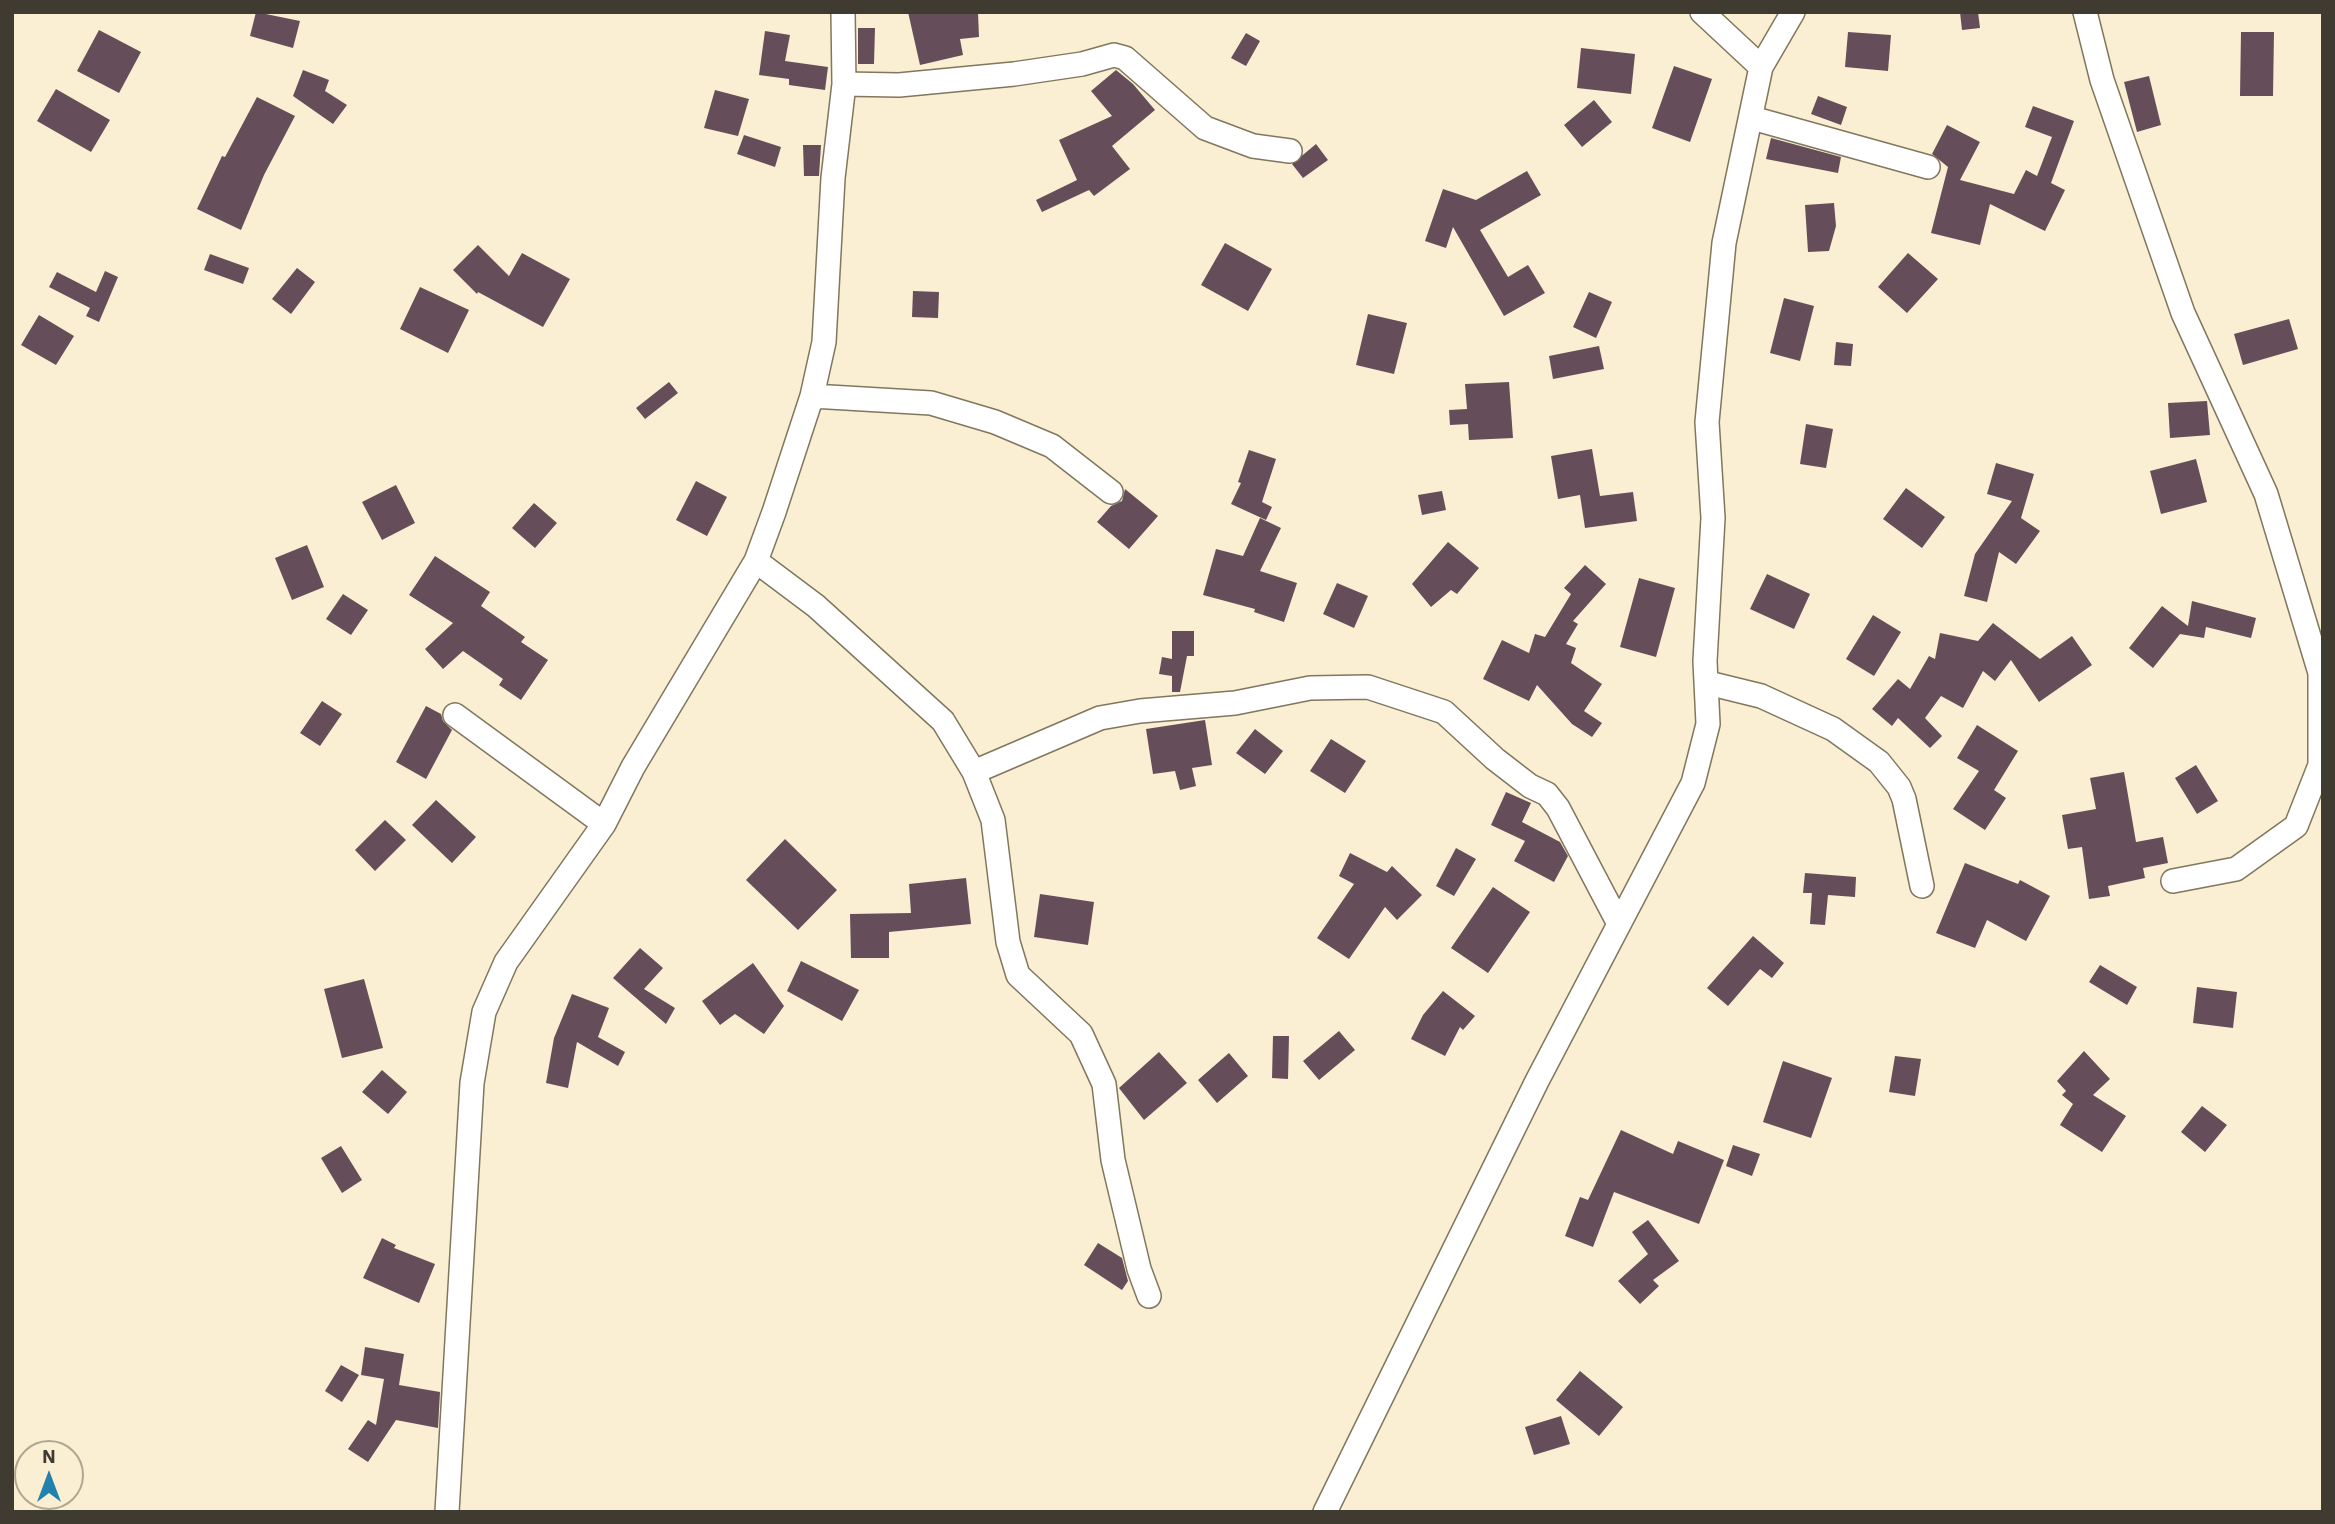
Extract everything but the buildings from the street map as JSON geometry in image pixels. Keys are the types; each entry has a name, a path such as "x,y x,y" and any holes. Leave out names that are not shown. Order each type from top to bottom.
{"street":[{"path":"447,1512 472,1083 484,1012 506,962 604,824 633,767 756,561 812,396 824,342 833,178 844,84 843,12"},
{"path":"1702,12 1761,67"},
{"path":"1325,1512 1537,1081 1693,783 1708,724 1705,661 1713,519 1707,422 1724,243 1761,67 1793,12"},
{"path":"2085,12 2102,80 2183,313 2266,494 2320,673 2320,765 2296,827 2236,869 2173,881"},
{"path":"844,84 899,85 1014,74 1082,64 1114,55 1125,58 1205,128 1253,146 1290,151"},
{"path":"1752,118 1927,167"},
{"path":"812,396 931,403 995,422 1052,446 1111,492"},
{"path":"756,561 816,606 943,721 974,772 993,820 1008,942 1018,975 1081,1034 1104,1084 1113,1160 1139,1269 1149,1296"},
{"path":"1708,683 1773,701 1833,729 1879,762 1899,787 1904,799 1922,886"},
{"path":"974,772 1100,718 1140,711 1235,703 1310,688 1368,687 1444,712 1495,759 1530,786 1547,794 1558,808 1619,924"},
{"path":"455,715 604,824"}]}
